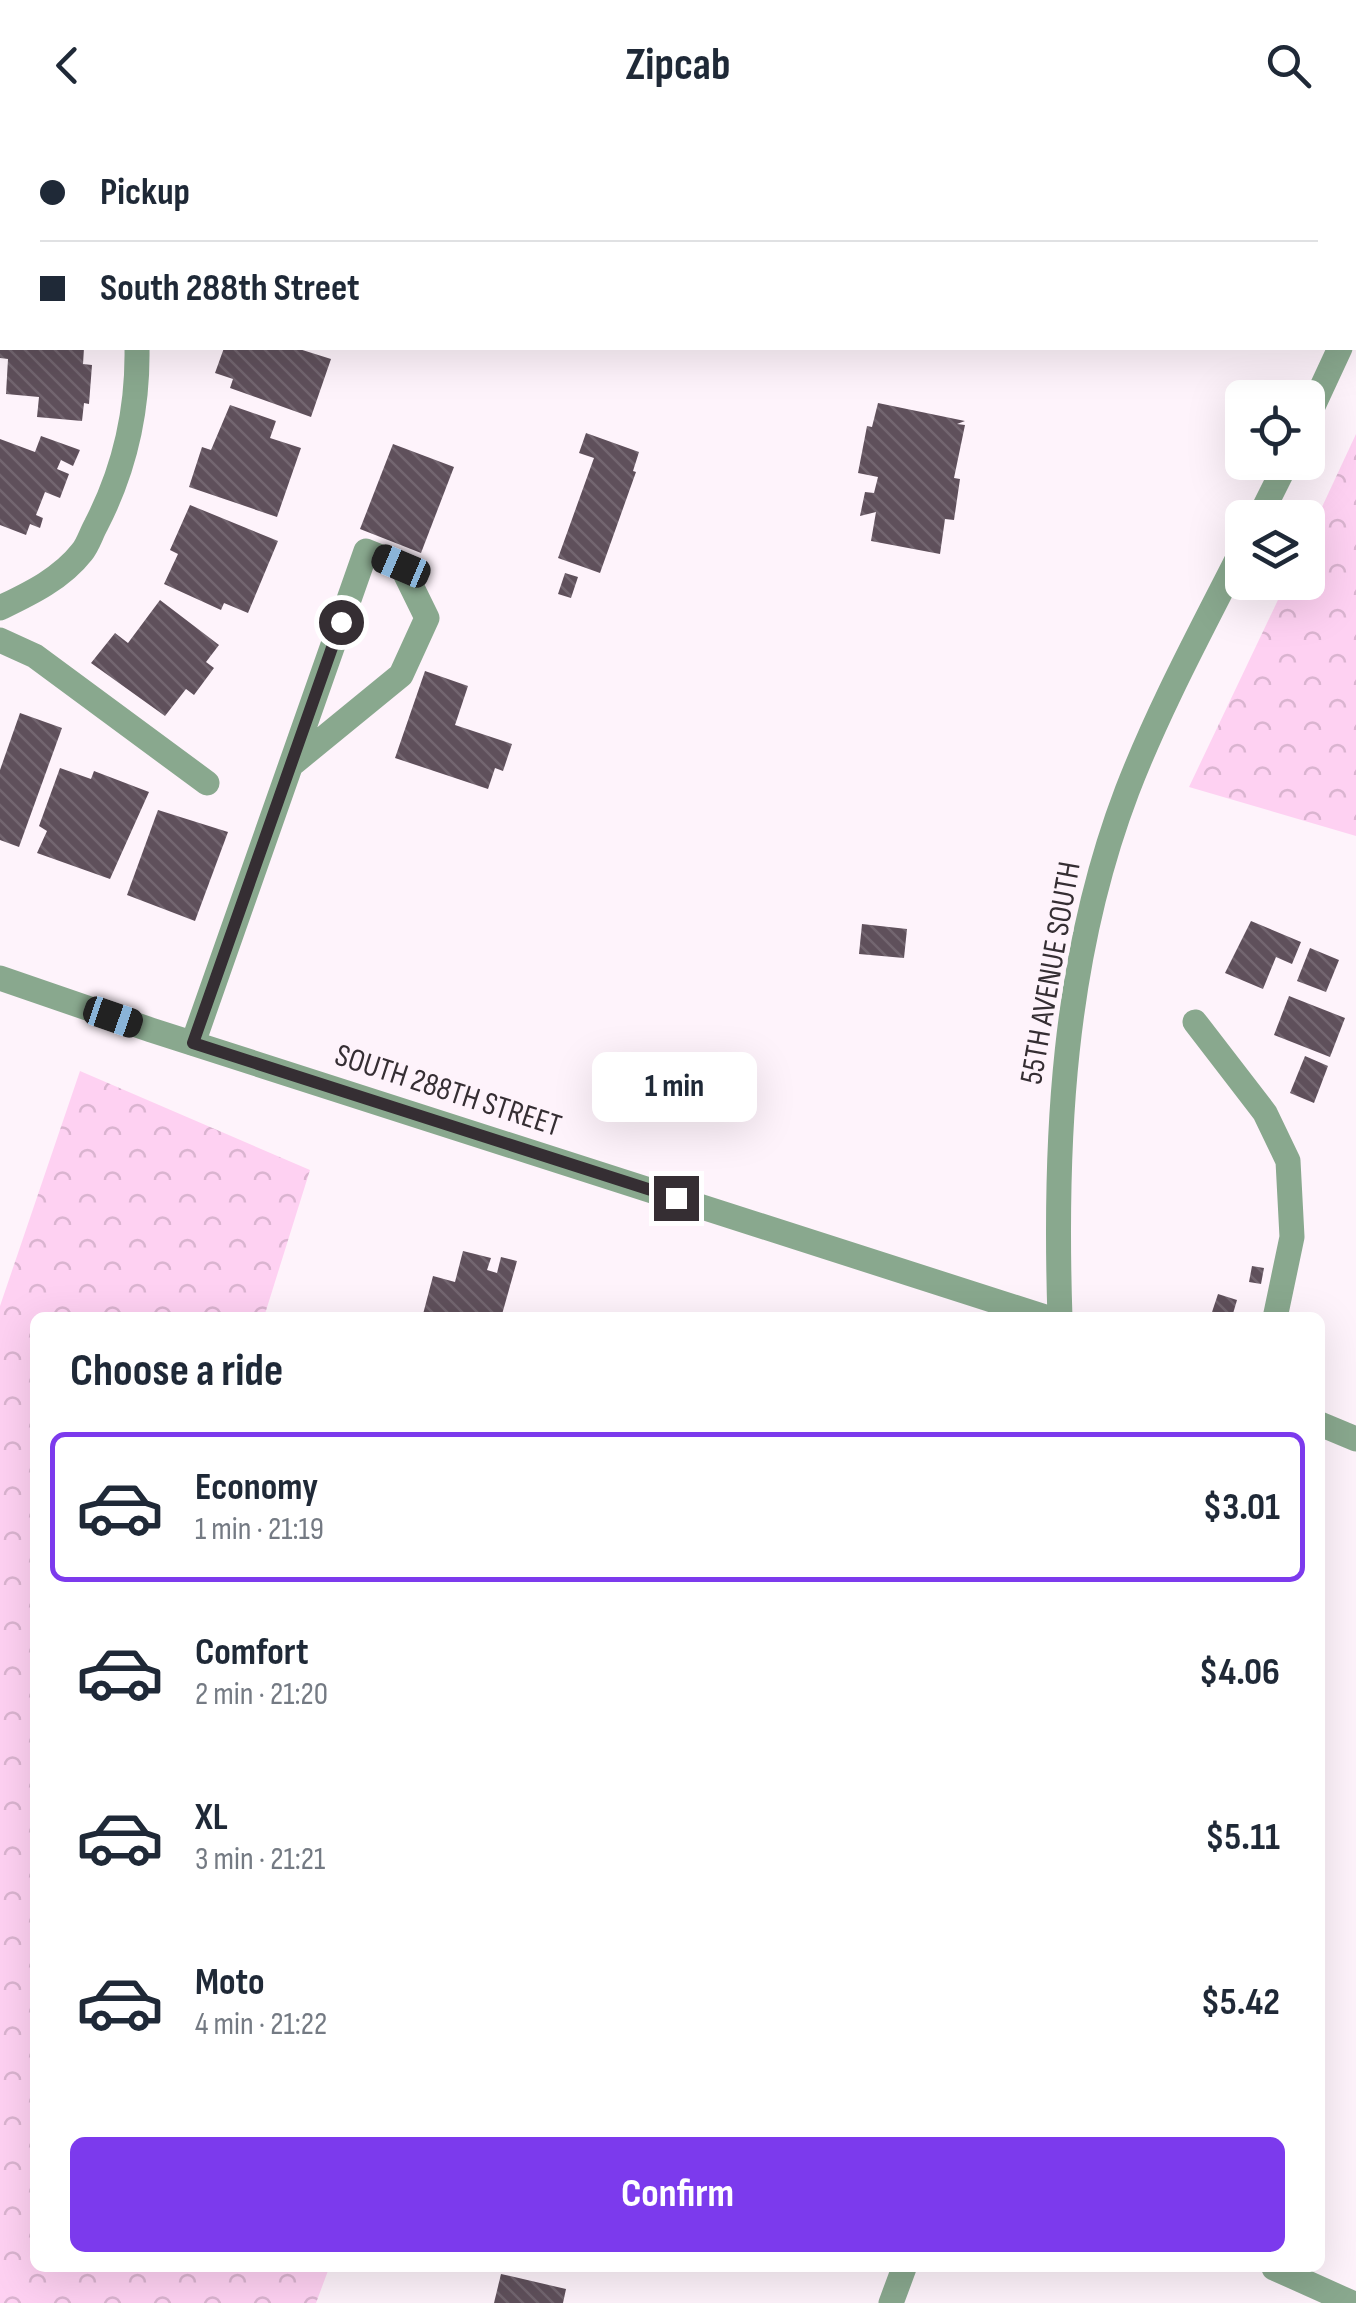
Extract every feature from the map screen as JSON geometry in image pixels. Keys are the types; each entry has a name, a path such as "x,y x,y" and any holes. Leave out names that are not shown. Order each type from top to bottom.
{"street":[{"path":"0,608 40,590 82,552 104,509 127,448 138,383 137,350"},
{"path":"1325,381 1339,350"},
{"path":"193,1043 366,551 401,566 427,618 402,675 291,765"},
{"name":"55TH AVENUE SOUTH","path":"1060,1312 1056,1221 1060,1101 1077,979 1096,889 1146,745 1225,585"},
{"path":"0,640 36,656 207,783"},
{"name":"SOUTH 288TH STREET","path":"0,978 1029,1312"},
{"path":"1195,1022 1265,1113 1288,1161 1292,1238 1275,1312"},
{"path":"1325,1426 1356,1439"},
{"path":"891,2303 903,2272"},
{"path":"1283,2272 1352,2303"}],"green space":[{"path":"1356,434 1356,836 1189,787 1278,600 1325,600 1325,501"},
{"path":"80,1071 310,1170 266,1312 30,1312 30,2272 328,2272 316,2303 0,2303 0,1306"}],"building":[{"path":"0,350 84,350 83,364 92,365 89,404 84,403 82,421 37,417 39,397 6,394 8,359 0,358"},
{"path":"223,350 302,350 331,359 311,417 230,388 233,379 215,373"},
{"path":"878,403 965,421 957,424 965,425 954,478 960,479 954,520 945,519 940,554 871,541 876,512 860,516 865,492 874,493 878,477 858,473 867,426 872,427"},
{"path":"230,405 276,421 270,438 301,448 277,517 189,487 202,447 211,450"},
{"path":"586,433 639,452 633,471 636,472 600,573 558,558 594,458 579,453"},
{"path":"41,436 80,450 73,466 61,460 57,469 69,474 60,498 45,492 36,515 43,518 40,528 30,524 26,535 0,525 0,439 35,452"},
{"path":"393,444 454,467 421,553 360,529"},
{"path":"190,505 278,541 248,613 224,603 221,610 164,584 178,554 170,550"},
{"path":"565,573 578,577 571,598 558,594"},
{"path":"160,600 219,645 206,662 214,668 194,695 186,689 165,716 91,663 115,633 128,643"},
{"path":"425,671 468,686 455,725 512,744 503,771 495,768 488,789 395,758"},
{"path":"20,713 62,728 19,847 0,840 0,770"},
{"path":"60,768 91,779 94,771 149,792 110,879 37,853 47,831 39,826"},
{"path":"158,810 228,832 195,921 127,895"},
{"path":"1251,921 1301,942 1292,964 1276,957 1263,989 1225,973"},
{"path":"862,924 907,929 904,958 859,954"},
{"path":"1310,948 1339,960 1326,992 1297,981"},
{"path":"1289,996 1345,1018 1330,1057 1274,1035"},
{"path":"1305,1056 1328,1066 1314,1103 1290,1093"},
{"path":"463,1251 491,1258 487,1270 497,1273 501,1257 517,1261 503,1312 424,1312 433,1276 455,1282"},
{"path":"1252,1266 1264,1268 1261,1284 1249,1282"},
{"path":"1218,1294 1237,1300 1233,1312 1212,1312"},
{"path":"501,2274 566,2289 563,2303 494,2303"}],"route":[{"path":"341,622 193,1043 676,1198"}]}
